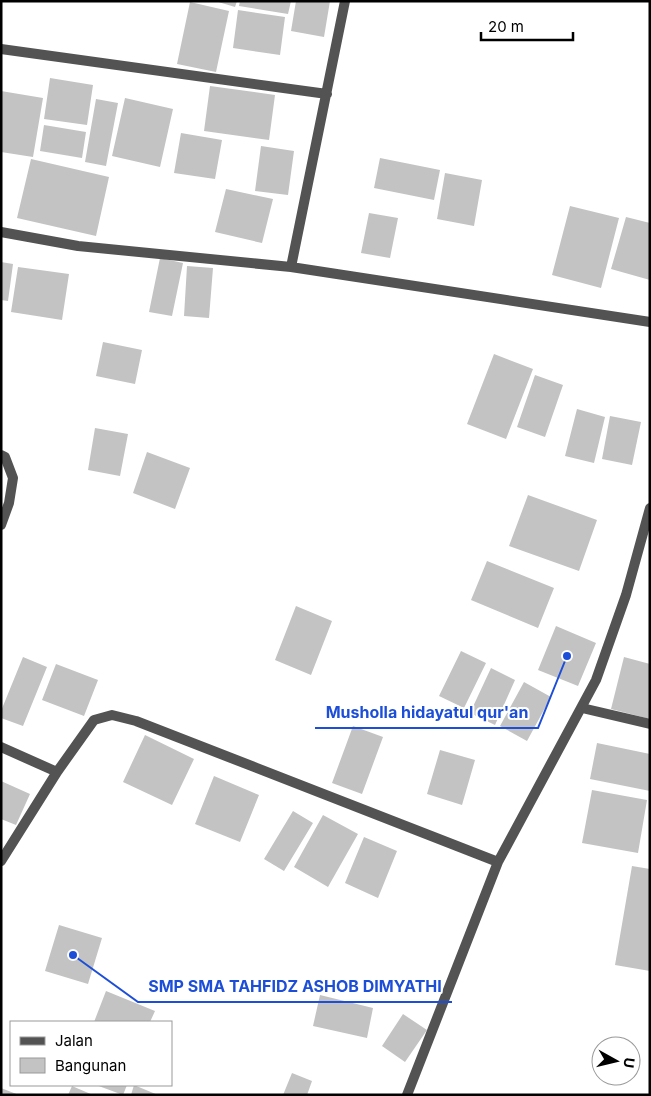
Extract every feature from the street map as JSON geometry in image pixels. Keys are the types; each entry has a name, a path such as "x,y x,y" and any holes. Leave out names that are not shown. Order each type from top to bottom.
{"street":[{"path":"291,267 345,1"},
{"path":"1,49 327,94"},
{"path":"1,232 78,246 291,267 650,322"},
{"path":"1,455 5,457 13,478 9,503 1,525"},
{"path":"407,1095 498,862 596,680 626,596 650,508"},
{"path":"582,708 650,724"},
{"path":"1,861 57,772 94,720 112,715 146,724 498,862"},
{"path":"1,747 57,772"}],"building":[{"path":"215,1 237,1 235,7"},
{"path":"240,1 291,1 288,14 239,6"},
{"path":"296,1 330,1 324,37 291,31"},
{"path":"190,2 229,11 216,72 177,64"},
{"path":"238,10 285,17 280,55 233,48"},
{"path":"50,78 93,85 87,125 44,119"},
{"path":"210,86 275,95 269,140 204,131"},
{"path":"1,91 43,98 33,157 1,152"},
{"path":"125,98 173,109 160,167 112,156"},
{"path":"96,99 118,103 106,166 85,162"},
{"path":"44,125 86,132 82,158 40,151"},
{"path":"181,133 222,140 215,179 174,173"},
{"path":"261,146 294,151 288,195 255,191"},
{"path":"380,158 440,170 434,200 374,188"},
{"path":"31,159 109,177 96,236 17,218"},
{"path":"445,173 482,180 474,226 437,219"},
{"path":"226,189 273,199 262,243 215,232"},
{"path":"570,206 619,218 601,288 552,275"},
{"path":"369,213 398,218 390,258 361,253"},
{"path":"626,217 650,223 650,280 611,269"},
{"path":"160,258 183,263 172,316 149,312"},
{"path":"1,262 13,264 8,301 1,300"},
{"path":"187,266 213,268 209,318 184,316"},
{"path":"18,267 69,274 62,320 11,312"},
{"path":"103,342 142,350 135,384 96,376"},
{"path":"494,354 533,369 506,439 467,424"},
{"path":"535,375 563,385 545,437 517,427"},
{"path":"577,409 605,417 594,463 565,456"},
{"path":"610,416 641,422 632,465 602,459"},
{"path":"95,428 128,434 120,476 88,470"},
{"path":"147,452 190,468 175,509 133,493"},
{"path":"528,495 597,520 579,571 509,546"},
{"path":"487,561 554,588 538,628 471,600"},
{"path":"296,606 332,621 311,675 275,660"},
{"path":"556,626 596,643 578,686 538,670"},
{"path":"461,651 486,663 464,708 439,696"},
{"path":"23,657 47,667 23,726 1,718 1,711"},
{"path":"624,657 650,664 650,719 611,709"},
{"path":"56,664 98,680 84,716 42,700"},
{"path":"491,668 515,680 495,725 470,713"},
{"path":"524,682 551,697 527,741 500,726"},
{"path":"353,726 383,737 362,794 332,783"},
{"path":"145,735 194,759 172,805 123,782"},
{"path":"597,743 650,754 650,791 590,779"},
{"path":"440,750 475,760 462,805 427,794"},
{"path":"214,776 259,795 240,842 195,824"},
{"path":"1,781 30,794 16,825 1,819"},
{"path":"592,790 647,800 638,853 582,843"},
{"path":"293,811 313,823 284,871 264,859"},
{"path":"323,815 358,834 328,887 294,867"},
{"path":"364,837 397,851 378,898 345,883"},
{"path":"632,866 650,869 650,971 615,965"},
{"path":"59,925 102,938 88,984 45,971"},
{"path":"106,991 155,1011 150,1021 94,1021"},
{"path":"320,995 373,1008 367,1038 313,1026"},
{"path":"403,1014 427,1030 405,1062 382,1046"},
{"path":"292,1073 312,1081 307,1095 283,1095"},
{"path":"72,1086 93,1095 68,1095"},
{"path":"99,1086 127,1086 123,1095"},
{"path":"134,1086 136,1086 158,1095 131,1095"},
{"path":"1,1088 19,1095 1,1095"}],"place":[{"name":"Musholla hidayatul qur'an","path":"567,656"},
{"name":"SMP SMA TAHFIDZ ASHOB DIMYATHI","path":"73,955"}]}
